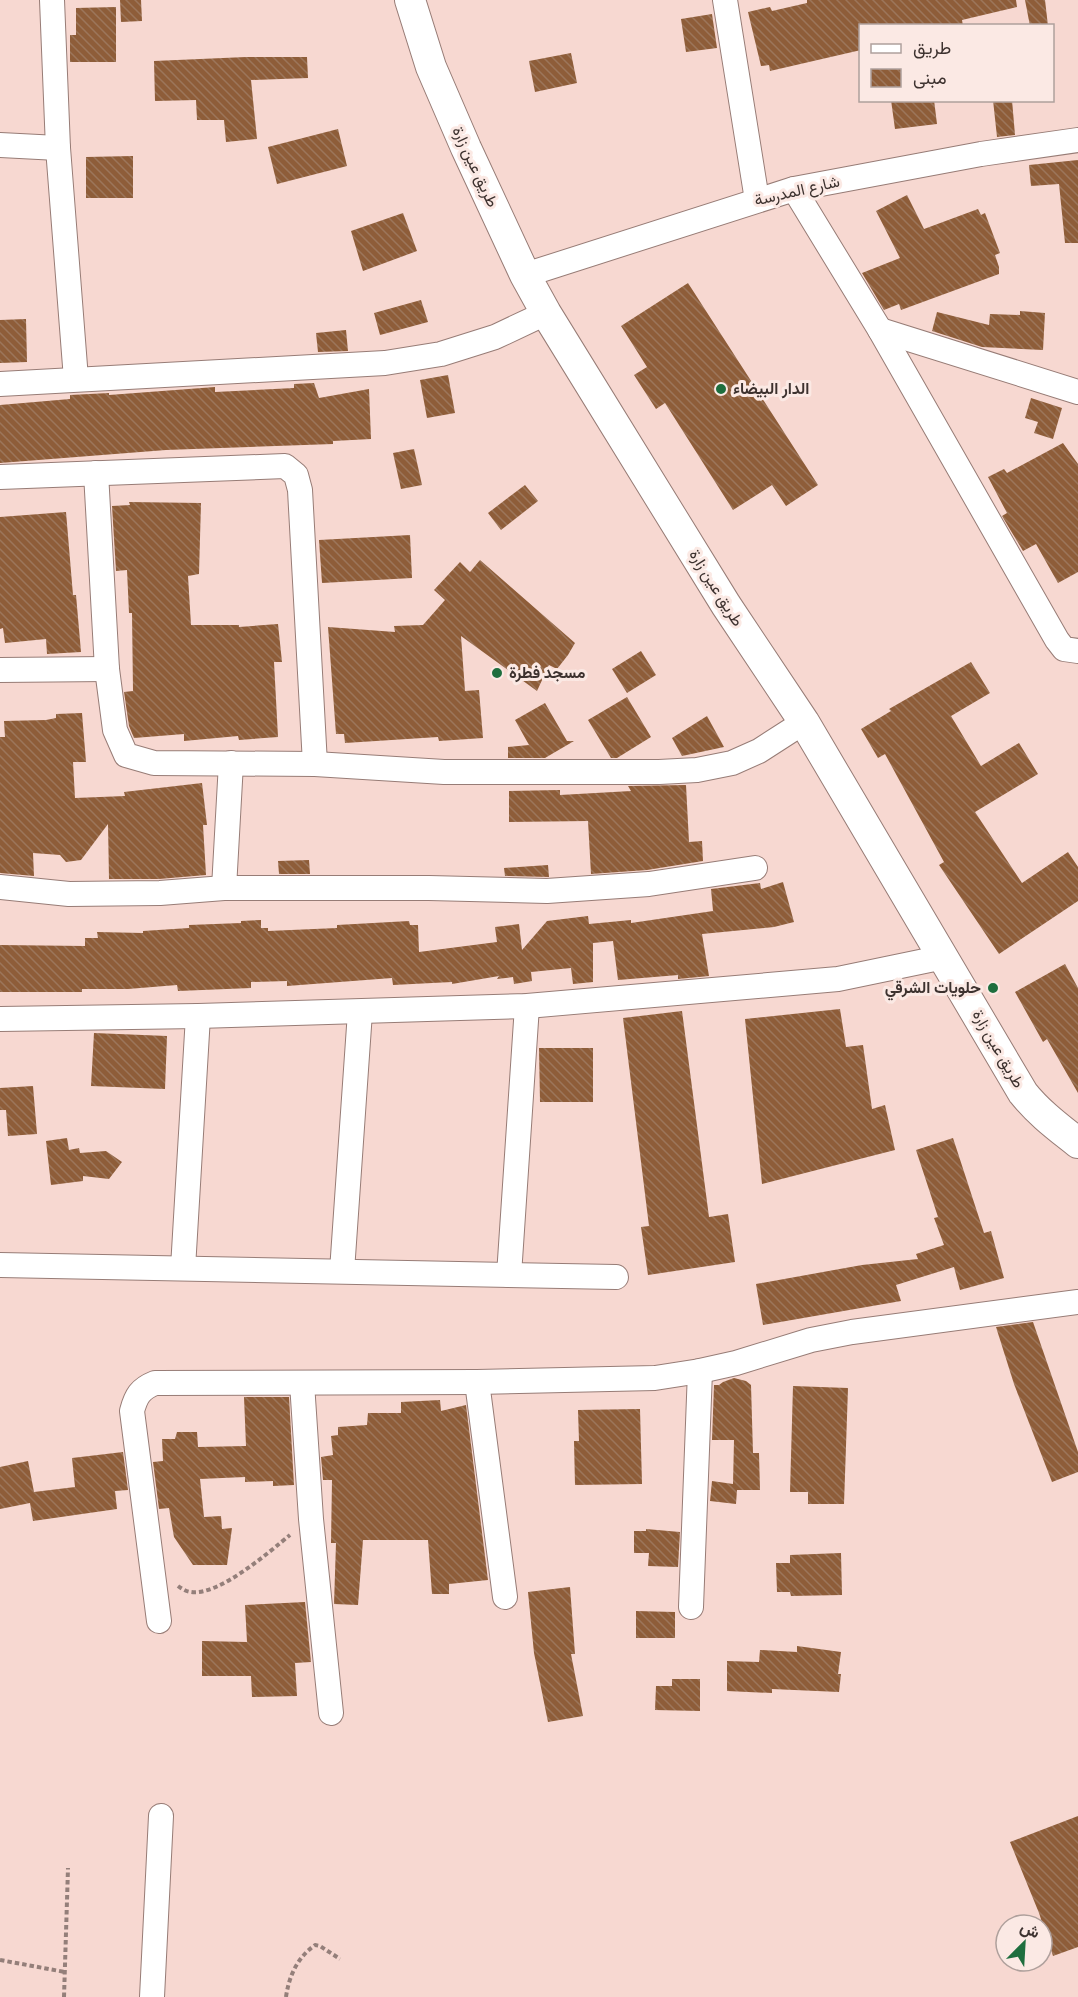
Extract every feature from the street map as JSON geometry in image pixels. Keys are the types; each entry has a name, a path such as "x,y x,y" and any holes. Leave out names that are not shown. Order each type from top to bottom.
{"main road":[{"name":"طريق عين زارة","path":"410,0 431,67 466,148 525,275 546,313 726,605 804,722 1023,1093 1048,1120 1078,1143"}],"street":[{"path":"52,0 58,148 76,379"},
{"path":"725,0 757,200"},
{"name":"شارع المدرسة","path":"525,275 794,189 981,154 1078,140"},
{"path":"0,145 58,148"},
{"path":"794,189 880,330 1057,640 1064,649 1078,651"},
{"path":"0,384 385,363 452,350 495,337 546,313"},
{"path":"880,330 1078,392"},
{"path":"0,477 285,466 296,475 300,490 315,764"},
{"path":"96,473 107,669 116,730 126,755 154,763 315,764 444,772 659,772 697,770 732,763 759,751 804,722"},
{"path":"0,670 107,669"},
{"path":"224,888 231,763"},
{"path":"0,887 69,894 160,893 224,888 429,888 547,891 649,884 755,868"},
{"path":"0,1019 198,1016 527,1006 838,979 944,957"},
{"path":"509,1275 527,1006"},
{"path":"342,1271 360,1012"},
{"path":"183,1268 198,1016"},
{"path":"0,1265 616,1277"},
{"path":"159,1621 132,1411 135,1397 143,1388 155,1383 477,1382 655,1378 736,1363 811,1340 852,1332 1078,1302"},
{"path":"691,1608 700,1371"},
{"path":"477,1382 505,1597"},
{"path":"302,1383 311,1519 331,1713"},
{"path":"152,1997 161,1816"}],"path":[{"path":"152,1570 192,1592 220,1585 249,1567 311,1519"},
{"path":"64,1997 68,1868"},
{"path":"286,1997 291,1974 306,1951 315,1945 320,1946 340,1959"},
{"path":"0,1960 65,1972"}],"building":[{"path":"120,0 141,0 142,21 121,22"},
{"path":"807,0 1016,0 1017,7 962,20 963,24 859,24 859,50 770,71 769,65 761,66 748,12 770,7 772,11 807,3"},
{"path":"1025,0 1045,0 1048,24 1030,24"},
{"path":"116,7 116,62 70,62 70,35 76,35 76,8"},
{"path":"712,14 717,48 686,52 681,19"},
{"path":"571,53 577,83 535,92 529,61"},
{"path":"307,57 308,78 251,80 257,139 226,142 224,120 197,120 196,100 155,101 154,61"},
{"path":"891,102 934,102 937,124 895,129"},
{"path":"993,102 1012,102 1015,135 997,137"},
{"path":"338,129 347,166 277,184 268,147"},
{"path":"133,156 133,198 86,198 86,157"},
{"path":"1078,160 1078,243 1065,243 1059,184 1031,186 1029,165"},
{"path":"907,195 924,229 978,209 981,215 985,213 1000,253 995,255 999,274 901,310 899,304 884,310 862,273 900,258 876,211"},
{"path":"403,213 417,251 363,271 351,231"},
{"path":"688,283 818,485 786,506 772,485 733,510 665,403 656,409 634,375 647,367 621,326"},
{"path":"421,300 428,322 380,335 374,313"},
{"path":"1020,311 1045,313 1043,350 982,347 932,331 937,312 989,325 990,314 1020,315"},
{"path":"26,319 27,362 0,363 0,320"},
{"path":"346,330 348,351 318,352 316,333"},
{"path":"448,375 455,413 427,418 420,380"},
{"path":"314,383 319,398 369,389 371,439 333,441 333,444 166,450 0,463 0,405 70,399 70,395 109,393 109,395 215,387 215,392 294,388 294,384"},
{"path":"1031,398 1062,408 1053,439 1034,433 1038,422 1025,418"},
{"path":"1063,443 1078,464 1078,572 1058,583 1036,544 1023,551 1002,516 1007,513 988,477 1004,469 1007,473"},
{"path":"414,449 422,485 401,489 393,453"},
{"path":"525,485 538,501 501,530 488,513"},
{"path":"129,502 201,503 199,574 188,576 191,625 239,625 239,627 278,624 282,662 274,662 278,737 239,740 238,736 184,741 184,734 134,738 129,726 124,692 133,691 132,613 129,613 127,570 116,571 112,506 130,505"},
{"path":"66,512 73,595 76,595 81,652 47,654 46,639 5,643 3,628 0,629 0,517"},
{"path":"410,535 412,578 322,583 319,540"},
{"path":"480,560 575,643 568,655 557,669 549,665 537,691 461,636 465,691 479,690 483,738 439,741 438,737 345,743 344,734 336,734 328,627 395,632 394,626 423,625 445,600 434,590 460,562 470,572"},
{"path":"641,651 656,675 627,693 612,669"},
{"path":"971,662 990,693 951,716 981,766 1019,743 1038,774 975,812 1022,883 1068,852 1078,867 1078,901 999,954 939,865 944,862 885,754 878,758 861,729 891,711 889,709"},
{"path":"627,697 651,737 617,758 611,758 588,720"},
{"path":"545,703 567,741 574,741 545,758 508,758 508,747 529,745 515,720"},
{"path":"82,713 86,762 73,762 75,798 125,796 124,792 202,783 207,825 203,825 206,875 159,879 109,879 108,824 81,860 66,862 60,855 33,853 34,876 0,873 0,737 5,737 4,721 46,720 56,718 56,714"},
{"path":"707,716 724,747 682,756 672,738"},
{"path":"686,785 689,842 702,841 703,861 647,870 591,874 588,821 509,822 509,791 560,790 560,795 631,791 628,786"},
{"path":"309,860 310,874 279,874 278,861"},
{"path":"548,865 549,877 505,876 504,868"},
{"path":"783,882 794,922 774,927 702,934 709,976 678,979 678,975 618,980 613,941 593,943 593,982 573,984 571,968 531,972 532,981 514,984 513,977 497,979 499,976 452,984 452,982 393,985 392,978 287,986 287,981 251,982 251,988 178,991 177,985 128,989 82,989 82,992 0,992 0,945 85,946 85,938 98,938 97,932 143,933 143,931 189,928 189,925 241,923 241,921 261,920 261,928 268,928 268,931 337,928 337,925 409,921 410,925 418,925 419,952 497,942 495,927 519,924 522,950 547,921 588,916 589,924 631,920 631,923 713,911 711,889 760,883 761,889"},
{"path":"1065,964 1078,988 1078,1093 1047,1039 1043,1042 1015,992"},
{"path":"840,1009 846,1047 863,1045 872,1109 885,1105 895,1150 762,1184 745,1019"},
{"path":"682,1011 709,1217 728,1214 735,1262 648,1275 641,1227 649,1226 623,1018"},
{"path":"94,1033 167,1036 165,1089 91,1086"},
{"path":"539,1048 593,1048 593,1102 540,1102"},
{"path":"33,1086 37,1134 8,1136 6,1110 0,1110 0,1088"},
{"path":"67,1138 69,1150 79,1148 80,1153 106,1151 122,1162 109,1179 83,1176 83,1181 51,1185 46,1141"},
{"path":"953,1138 984,1233 991,1231 1004,1278 960,1290 954,1267 896,1285 901,1301 763,1325 756,1284 862,1265 918,1259 916,1254 944,1245 934,1218 938,1217 916,1150"},
{"path":"1033,1322 1078,1452 1078,1472 1052,1482 1014,1384 996,1327"},
{"path":"734,1378 751,1385 753,1453 759,1453 760,1490 737,1490 736,1504 710,1501 712,1481 733,1484 734,1440 712,1440 714,1385"},
{"path":"793,1386 848,1388 844,1504 808,1504 808,1492 790,1492"},
{"path":"244,1397 289,1397 294,1485 273,1486 273,1481 245,1482 245,1477 200,1479 204,1517 221,1516 222,1529 232,1528 227,1565 193,1565 174,1537 169,1508 159,1509 153,1462 163,1461 162,1439 175,1439 177,1432 197,1432 198,1447 246,1446"},
{"path":"440,1400 441,1411 466,1405 488,1580 449,1584 449,1594 432,1594 428,1540 363,1540 358,1605 334,1604 336,1543 331,1543 332,1480 323,1480 321,1457 333,1455 331,1436 338,1435 338,1427 367,1425 368,1413 401,1413 401,1402"},
{"path":"640,1409 642,1484 575,1485 574,1441 579,1441 578,1410"},
{"path":"123,1452 128,1490 115,1491 117,1509 33,1521 30,1503 0,1509 0,1467 28,1461 34,1492 75,1487 72,1458"},
{"path":"646,1529 680,1532 678,1567 648,1566 649,1553 634,1553 634,1531 646,1531"},
{"path":"841,1553 842,1595 791,1596 790,1592 777,1592 776,1563 790,1563 790,1555"},
{"path":"570,1587 575,1654 571,1654 583,1716 548,1722 534,1653 528,1592"},
{"path":"305,1602 311,1662 295,1663 297,1696 252,1697 251,1676 202,1676 202,1641 247,1642 245,1605"},
{"path":"636,1611 675,1612 675,1638 636,1638"},
{"path":"797,1646 841,1652 838,1674 841,1674 839,1692 772,1689 772,1693 727,1691 727,1661 759,1662 760,1650 797,1652"},
{"path":"672,1679 700,1679 700,1711 655,1710 656,1686 672,1686"},
{"path":"1078,1816 1078,1947 1054,1956 1054,1913 1039,1913 1010,1842"}],"place":[{"name":"الدار البيضاء","path":"721,389"},
{"name":"مسجد فطرة","path":"497,673"},
{"name":"حلويات الشرقي","path":"993,988"}]}
